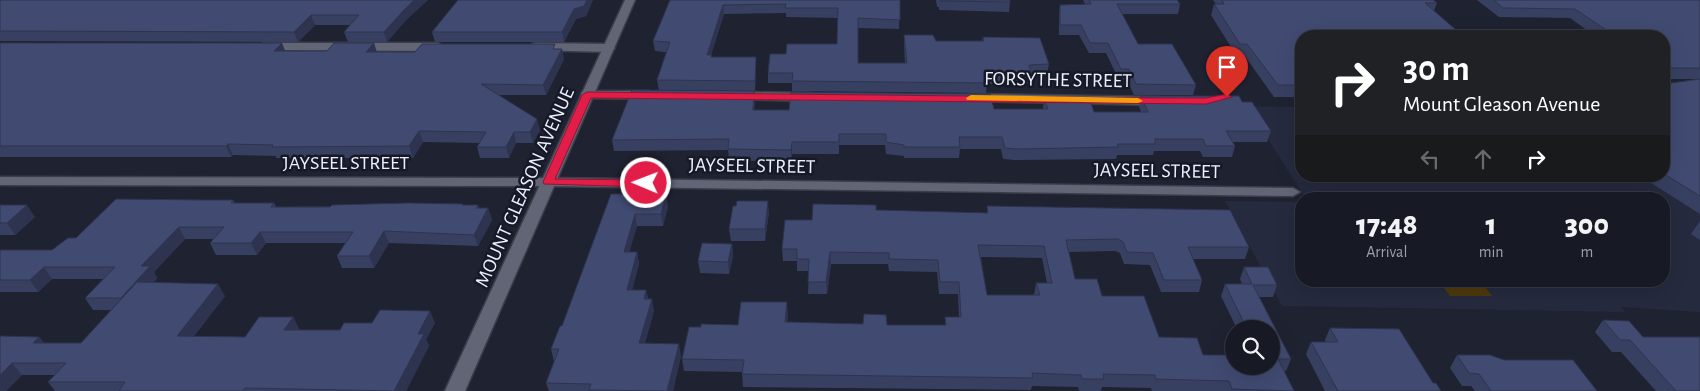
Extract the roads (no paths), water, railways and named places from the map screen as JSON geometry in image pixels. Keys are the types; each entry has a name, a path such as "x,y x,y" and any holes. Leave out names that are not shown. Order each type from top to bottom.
{"street":[{"name":"MOUNT GLEASON AVENUE","path":"455,391 630,0"},
{"path":"248,47 447,48"},
{"path":"527,48 609,48"},
{"path":"587,95 665,96"},
{"path":"723,96 829,97"},
{"name":"FORSYTHE STREET","path":"958,98 1170,101"},
{"name":"JAYSEEL STREET","path":"0,181 548,182 1293,192"}]}
